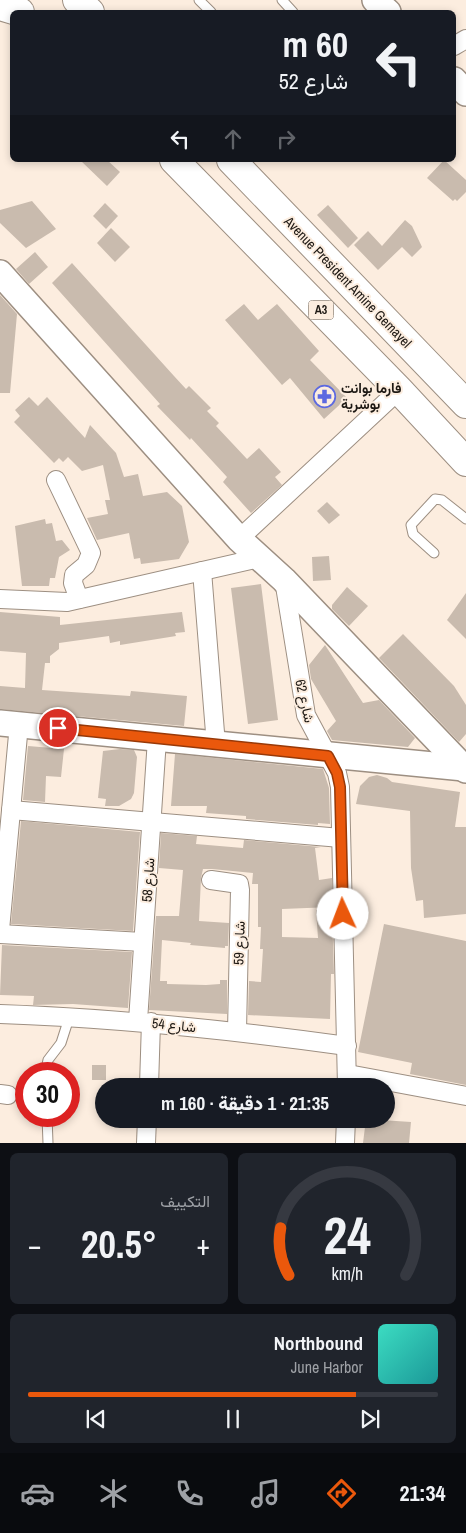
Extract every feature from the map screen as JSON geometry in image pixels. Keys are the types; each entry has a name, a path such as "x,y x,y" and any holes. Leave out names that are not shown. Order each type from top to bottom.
{"highway":[{"path":"16,0 27,10"},
{"path":"0,6 13,10"},
{"name":"A3","path":"176,162 399,390 466,462"},
{"name":"Avenue President Amine Gemayel","path":"237,162 466,404"}],"street":[{"path":"376,0 386,10"},
{"path":"456,82 466,93"},
{"path":"0,273 239,538 284,580 465,769"},
{"path":"239,538 399,390"},
{"path":"56,480 91,553 86,565 74,575 73,583 79,599"},
{"path":"0,599 54,602 79,599 259,558"},
{"path":"202,571 216,745"},
{"name":"شارع 62","path":"284,580 306,714 312,731 337,773 340,787 347,1078"},
{"path":"143,942 0,932 5,829 11,810 9,724 465,769"},
{"name":"شارع 58","path":"148,1078 144,1022 143,942 157,739"},
{"path":"11,810 341,838"},
{"name":"شارع 59","path":"211,880 239,884 240,890 236,1031"},
{"name":"شارع 54","path":"0,1014 144,1022 236,1031 347,1046"},
{"path":"395,1086 466,1096"},
{"path":"146,1143 147,1128"},
{"path":"345,1143 346,1128"}],"lane":[{"path":"199,0 209,10"},
{"path":"282,0 291,10"},
{"path":"434,553 413,534 412,525 428,505 435,499 442,500 466,519"},
{"path":"47,1062 61,1043 69,1018"},
{"path":"47,1127 48,1143"}],"building":[{"path":"82,162 109,162 120,172 107,186"},
{"path":"442,162 446,162 466,180 466,192 457,201 455,199 453,201 427,178"},
{"path":"32,201 56,229 26,248 0,223 0,210"},
{"path":"105,203 118,216 106,229 93,216"},
{"path":"328,205 358,238 348,248 317,215"},
{"path":"405,220 412,226 422,247 412,257 402,247 378,270 354,245 368,231 382,246"},
{"path":"111,228 130,247 115,262 97,243"},
{"path":"35,252 48,267 29,284 16,269"},
{"path":"72,263 186,389 189,386 211,408 207,411 219,423 216,426 247,459 259,448 281,472 275,477 282,485 251,513 223,482 227,477 191,438 190,440 157,406 160,404 52,283"},
{"path":"0,295 17,314 10,393 0,393"},
{"path":"244,304 258,320 277,304 319,351 310,360 347,398 324,419 290,378 282,385 225,320"},
{"path":"29,397 38,406 47,397 85,438 90,425 116,453 124,477 138,474 143,496 167,492 182,506 189,542 179,559 141,564 140,558 134,559 129,533 97,540 87,518 108,514 105,500 110,500 103,465 82,471 68,457 63,462 59,458 54,463 14,422 20,416 15,410"},
{"path":"327,502 340,515 329,524 317,511"},
{"path":"45,519 46,524 52,523 56,541 62,540 70,550 59,557 55,578 50,578 49,586 22,586 15,526"},
{"path":"329,556 331,580 313,581 312,557"},
{"path":"261,584 278,720 248,724 231,588"},
{"path":"347,587 368,606 349,626 332,609 332,605"},
{"path":"466,593 466,639 447,620"},
{"path":"0,612 60,617 60,625 182,612 185,632 175,633 176,636 120,645 120,641 110,643 109,636 59,643 59,649 50,656 50,663 45,663 42,690 130,696 131,691 187,696 184,726 0,709 0,686 25,688 26,653 0,651"},
{"path":"403,634 454,686 466,705 466,734 459,742 379,658"},
{"path":"325,645 363,703 379,700 415,738 408,747 332,740 327,731 336,721 311,679 309,665"},
{"path":"28,746 64,749 61,777 46,776 45,802 23,800"},
{"path":"134,750 137,757 134,793 131,799 119,806 105,806 106,799 98,798 103,751"},
{"path":"175,754 323,769 329,788 330,824 318,823 318,825 246,819 246,816 206,813 207,806 171,806"},
{"path":"377,775 387,778 392,782 460,792 455,827 466,827 466,914 424,918 423,900 416,901 411,868 410,811 356,804 360,786 369,777"},
{"path":"21,821 140,832 133,931 11,924"},
{"path":"161,833 197,836 196,844 243,848 244,840 321,847 315,848 319,880 332,878 332,907 282,909 282,937 318,938 316,910 332,914 334,974 331,974 330,1019 248,1015 249,981 261,982 263,949 260,949 261,927 258,927 258,884 252,884 253,873 212,869 203,869 199,921 229,923 228,946 225,946 225,948 190,945 191,943 162,940 160,981 167,981 167,984 206,985 220,984 220,980 227,980 227,1014 149,1010 156,916 179,916 183,870 159,868"},
{"path":"384,924 466,941 466,1085 410,1074 412,1063 358,1052"},
{"path":"2,945 132,952 128,1008 73,1004 33,1005 34,996 0,995"},
{"path":"92,1065 106,1065 106,1078 95,1078 95,1080 92,1080"},
{"path":"395,1121 411,1122 409,1143 363,1143 365,1128 395,1128"}],"place":[{"name":"فارما بوانت بوشرية","path":"325,396"}],"route":[{"path":"58,728 328,756 337,773 340,787 343,914"}]}
